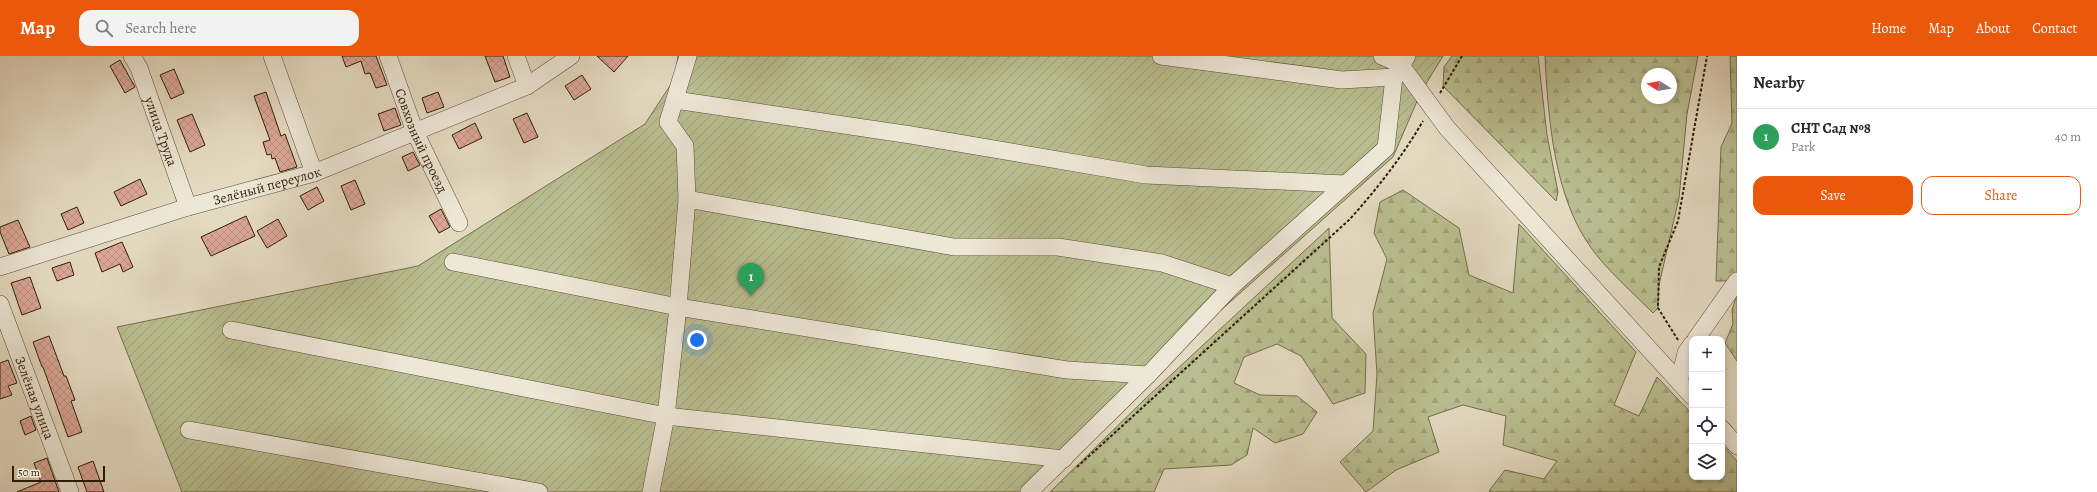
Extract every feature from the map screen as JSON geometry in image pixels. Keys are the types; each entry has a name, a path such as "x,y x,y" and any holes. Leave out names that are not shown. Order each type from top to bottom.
{"street":[{"name":"улица Труда","path":"132,56 139,68 188,207"},
{"path":"272,56 314,174"},
{"name":"Совхозный проезд","path":"388,56 415,132 459,223"},
{"path":"516,56 527,86"},
{"name":"Зелёный переулок","path":"0,268 188,207 314,174 527,86 571,56"},
{"path":"651,492 666,416 678,306 687,199 685,146 668,122 688,56"},
{"path":"1161,56 1342,80 1400,66"},
{"path":"1382,56 1400,66 1432,106 1447,128 1689,393"},
{"path":"1029,492 1068,465 1148,374 1232,286 1386,148 1400,66"},
{"path":"674,100 911,136 1146,175 1345,184"},
{"path":"687,199 954,247 1058,247 1162,263 1232,286"},
{"path":"453,262 678,306 1067,370 1148,374"},
{"path":"1698,336 1737,281"},
{"name":"Зелёная улица","path":"0,304 70,492"},
{"path":"231,330 666,416 1068,465"},
{"path":"1679,382 1689,348"},
{"path":"189,430 539,492"},
{"path":"1725,432 1737,446"}],"path":[{"path":"1068,465 1349,220 1379,187 1407,149 1462,56"},
{"path":"1689,348 1658,308 1659,267 1678,221 1707,56"}],"green space":[{"path":"678,56 1443,56 1421,92 1393,157 1148,375 1029,492 182,492 117,327 418,266 645,124 675,78"},
{"path":"1452,56 1538,56 1547,135 1558,192 1556,201 1443,86 1444,67"},
{"path":"1545,56 1698,56 1687,114 1679,198 1659,285 1658,308 1653,313 1605,265 1579,229 1561,182 1555,157 1548,105"},
{"path":"1730,56 1737,56 1737,278 1731,281 1716,281 1721,147 1732,123"},
{"path":"1403,190 1459,228 1469,275 1513,293 1519,224 1636,352 1614,405 1639,416 1657,377 1689,411 1689,480 1725,480 1725,448 1737,461 1737,492 1490,492 1489,491 1505,470 1544,479 1557,461 1503,445 1506,416 1463,405 1428,417 1439,452 1396,470 1366,492 1340,462 1373,431 1377,374 1373,313 1387,259 1374,233 1380,202"},
{"path":"1329,228 1332,318 1366,354 1365,393 1333,404 1301,356 1277,344 1244,357 1234,383 1260,395 1297,396 1317,412 1303,434 1275,443 1253,428 1247,455 1231,465 1164,469 1154,492 1050,492 1145,399"},
{"path":"1737,295 1737,361 1725,343 1733,324 1732,310"}],"building":[{"path":"342,56 376,56 387,85 376,88 370,73 365,74 361,61 346,67"},
{"path":"485,56 503,56 510,77 495,82"},
{"path":"597,56 628,56 614,72"},
{"path":"120,60 135,87 125,93 110,66"},
{"path":"174,69 184,93 171,99 160,75"},
{"path":"582,75 591,89 574,100 565,86"},
{"path":"266,92 281,136 285,134 297,167 280,172 275,158 272,159 271,154 267,155 263,142 270,140 254,96"},
{"path":"438,92 444,107 427,113 422,98"},
{"path":"395,108 401,125 384,131 378,114"},
{"path":"527,113 538,137 524,143 513,119"},
{"path":"192,114 205,145 190,152 177,120"},
{"path":"475,123 482,138 459,149 452,135"},
{"path":"413,152 420,165 408,171 402,157"},
{"path":"140,179 147,194 121,206 114,192"},
{"path":"355,180 365,204 351,210 341,186"},
{"path":"317,187 324,201 308,210 300,196"},
{"path":"77,207 84,223 68,230 61,214"},
{"path":"441,209 450,227 439,233 429,216"},
{"path":"246,216 255,236 211,256 201,237"},
{"path":"278,219 287,236 267,248 257,231"},
{"path":"18,220 30,247 9,254 0,232 0,227"},
{"path":"122,242 133,267 123,272 120,264 102,272 95,253"},
{"path":"70,262 74,275 57,281 52,268"},
{"path":"30,277 41,308 22,315 11,283"},
{"path":"49,336 75,400 71,401 82,432 68,437 33,342"},
{"path":"8,360 17,383 8,386 12,395 0,399 0,363"},
{"path":"31,416 36,430 25,435 20,421"},
{"path":"47,458 59,492 17,492 41,482 34,463"},
{"path":"93,461 104,492 87,492 78,467"}],"place":[{"name":"СНТ Сад №8","path":"751,296"}]}
